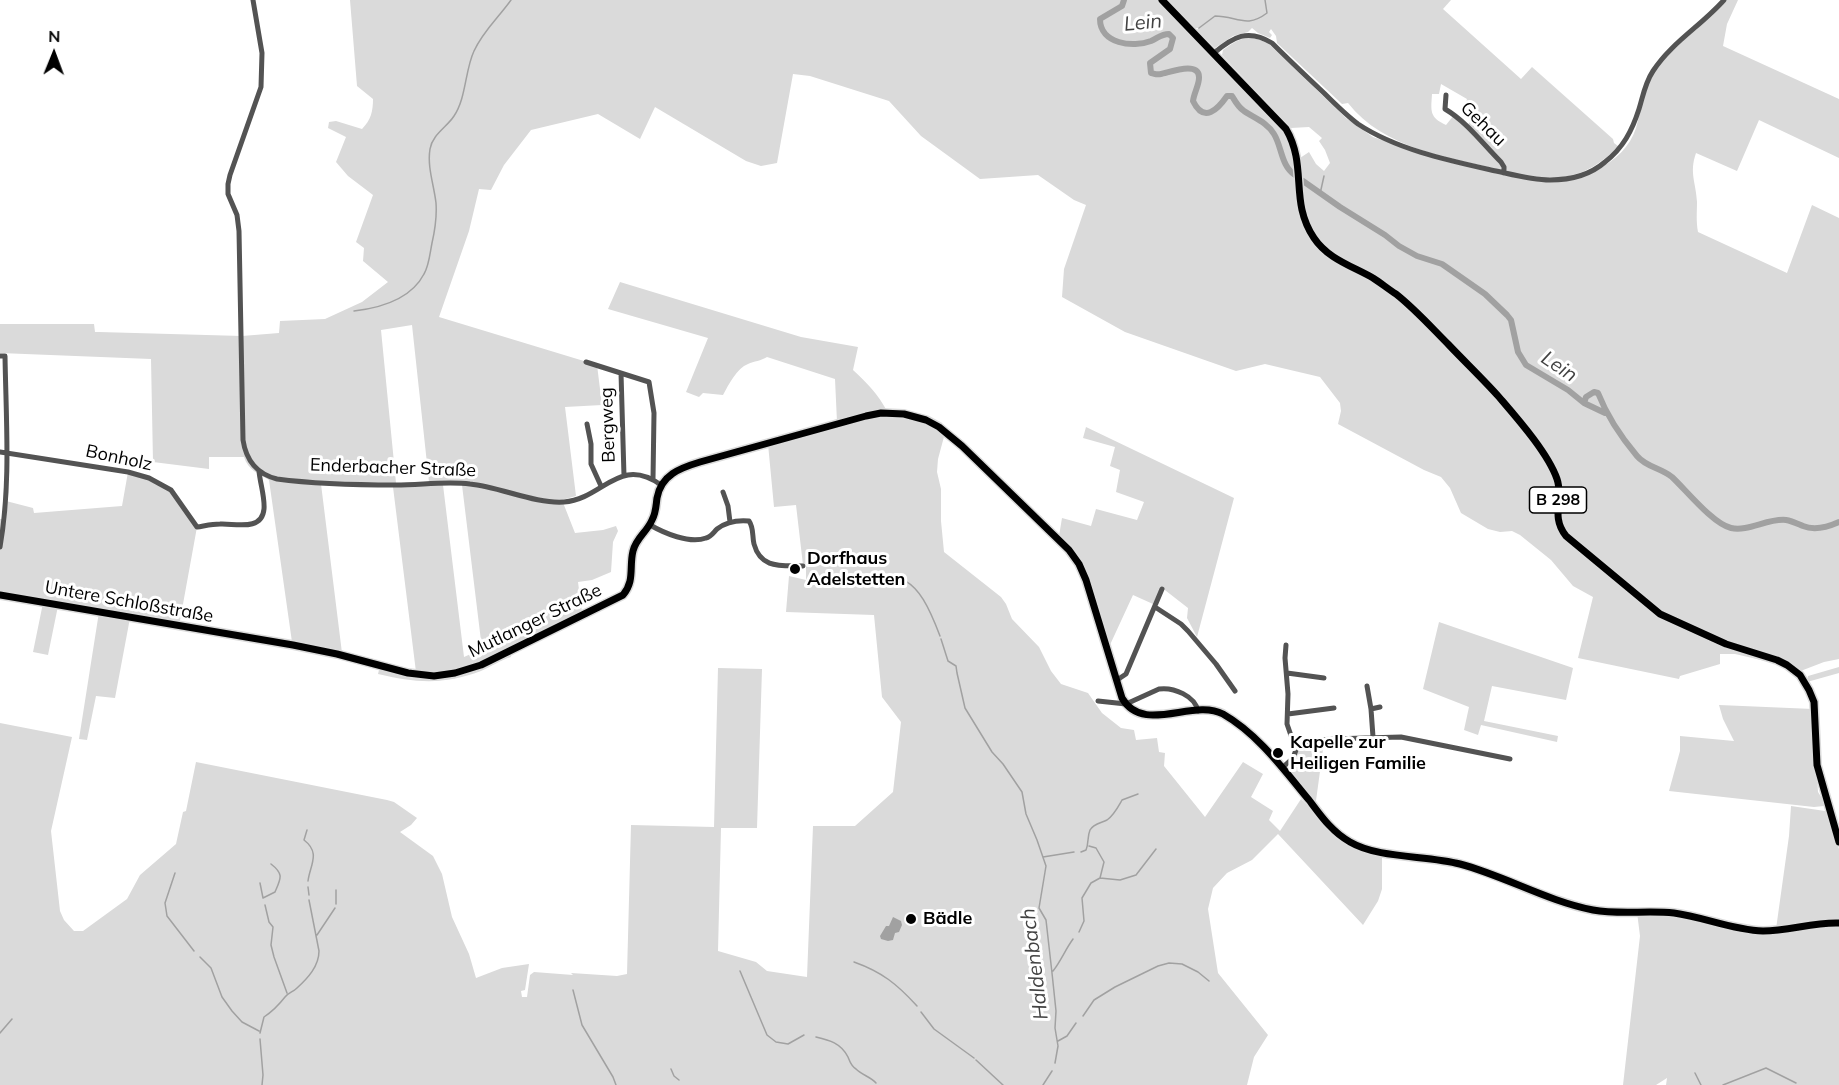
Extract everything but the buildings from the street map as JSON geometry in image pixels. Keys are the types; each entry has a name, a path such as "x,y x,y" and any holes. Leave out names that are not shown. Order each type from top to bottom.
{"main road":[{"name":"B 298","path":"1162,0 1286,129 1294,144 1299,170 1300,205 1305,221 1321,247 1336,259 1376,279 1407,304 1485,382 1526,430 1556,478 1557,517 1566,536 1660,614 1726,644 1777,660 1800,675 1814,702 1817,765 1839,842"},
{"path":"661,485 669,475 687,465 874,414 896,413 919,418 945,431 1058,538 1074,557 1086,580 1126,704 1145,715 1216,711 1227,717 1263,746 1335,831 1357,846 1384,853 1433,858 1460,864 1594,910 1681,914 1746,930 1777,930 1839,923"},
{"name":"Mutlanger Straße","path":"252,638 326,651 417,675 441,676 463,671 501,655 623,595 631,580 634,546 654,517 661,485"},
{"name":"Untere Schloßstraße","path":"0,595 252,638"}],"street":[{"path":"253,0 262,53 261,87 227,188 237,215 239,231 243,440 246,454 259,471"},
{"path":"1214,53 1237,37 1251,35 1261,37 1272,43 1350,118 1367,129 1438,157 1544,180 1565,179 1583,175 1605,162 1625,142 1635,120 1645,86 1660,61 1724,0"},
{"name":"Gehau","path":"1446,95 1445,109 1467,125 1501,162 1504,173"},
{"path":"0,356 5,356 3,503 0,547"},
{"name":"Bergweg","path":"586,362 621,374 624,476"},
{"path":"621,374 649,382 654,413 653,479 661,485"},
{"path":"587,424 591,444 591,464 601,486"},
{"name":"Bonholz","path":"3,453 128,472 149,478 171,490 196,527 223,524 251,525 260,519 264,508 259,471"},
{"name":"Enderbacher Straße","path":"259,471 269,477 286,480 396,485 468,483 557,502 576,499 624,476 636,473 653,479"},
{"path":"723,492 730,522"},
{"path":"650,525 678,536 697,540 709,537 717,529 730,522 747,520 751,522 756,550 769,564 803,566"},
{"path":"1117,681 1126,674 1162,589"},
{"path":"1155,607 1188,631 1216,663 1235,691"},
{"path":"1282,768 1293,758 1296,750 1287,724 1286,645"},
{"path":"1287,673 1324,678"},
{"path":"1367,686 1373,737"},
{"path":"1098,701 1126,704 1166,688 1191,699 1198,711"},
{"path":"1371,709 1380,707"},
{"path":"1288,714 1334,708"},
{"path":"1295,744 1330,739 1373,737 1411,739 1510,759"}],"shaded area":[{"path":"350,0 1159,0 1279,123 1290,142 1297,169 1302,170 1300,158 1309,152 1316,164 1324,171 1330,163 1319,141 1322,138 1309,127 1291,128 1222,55 1223,50 1235,42 1250,38 1269,44 1346,118 1373,137 1447,162 1542,182 1584,175 1610,162 1621,152 1630,141 1636,128 1646,87 1660,64 1727,0 1738,0 1727,24 1723,46 1839,99 1839,158 1759,120 1737,171 1696,153 1693,172 1698,232 1787,273 1812,205 1839,218 1839,659 1798,672 1776,657 1774,663 1735,654 1720,654 1720,664 1680,676 1679,679 1578,658 1593,597 1573,586 1551,560 1520,535 1512,531 1500,532 1488,529 1461,513 1450,488 1441,477 1338,424 1340,403 1320,377 1265,364 1236,371 1125,332 1062,297 1064,269 1086,205 1074,200 1038,175 980,179 921,136 889,101 810,76 793,74 777,163 761,166 746,161 655,107 640,139 598,114 531,130 504,165 491,190 479,189 469,231 439,317 597,365 602,405 565,407 576,496 562,500 575,533 616,526 618,531 613,542 611,572 592,580 578,582 582,612 461,669 430,673 416,672 393,487 321,484 342,653 292,642 269,480 251,468 244,457 209,457 209,469 153,462 151,359 0,353 0,324 94,324 95,332 242,336 279,333 280,321 325,319 362,302 388,282 363,261 364,248 356,242 373,195 348,176 336,162 346,137 328,128 329,122 336,121 362,129 368,122 373,99 357,86","holes":["412,325 429,482 396,483 381,330","443,485 462,485 482,649 464,657"]},
{"path":"1168,0 1451,0 1443,9 1521,79 1532,67 1618,146 1591,168 1579,173 1553,178 1508,172 1468,125 1471,118 1464,108 1467,99 1441,84 1439,94 1432,94 1432,113 1436,119 1446,125 1454,115 1500,163 1502,169 1460,161 1418,149 1380,131 1363,119 1348,103 1342,104 1277,43 1276,36 1271,29 1270,38 1252,28 1248,32 1233,36 1215,48 1197,30 1198,28 1195,28"},
{"path":"620,282 801,337 858,347 853,370 872,389 887,411 837,422 835,379 767,357 740,369 723,395 703,393 699,397 686,392 708,338 608,309"},
{"path":"894,414 920,420 945,433 937,472 941,489 944,552 1001,597 1012,619 1039,647 1051,671 1061,684 1088,693 1102,713 1121,728 1134,730 1136,740 1157,738 1159,752 1165,753 1164,766 1205,817 1243,762 1263,774 1251,797 1273,811 1269,820 1280,831 1301,799 1342,837 1384,853 1382,889 1378,901 1363,925 1278,834 1252,860 1227,873 1213,888 1208,909 1218,973 1268,1035 1254,1057 1247,1085 0,1085 0,723 72,737 51,831 60,911 64,920 74,931 83,931 127,899 140,875 176,844 183,812 186,811 196,762 387,800 394,802 417,818 400,832 433,856 442,874 452,917 469,954 476,978 502,968 529,964 525,990 521,991 522,997 527,997 530,975 534,972 617,976 627,974 631,825 714,827 718,668 762,669 757,828 721,828 718,951 756,962 767,971 807,977 813,826 855,826 893,792 901,722 882,697 874,615 786,612 789,576 806,580 806,566 803,565 796,505 774,507 768,444 866,418"},
{"path":"1086,427 1234,498 1197,637 1187,618 1188,608 1161,587 1153,604 1133,595 1109,647 1087,577 1059,536 1062,518 1091,526 1096,509 1137,520 1144,502 1116,492 1120,470 1110,466 1115,447 1083,438"},
{"path":"128,472 167,487 197,527 179,626 130,618 115,698 96,696 87,740 79,739 99,612 58,606 48,655 33,652 43,603 0,595 0,519 2,519 6,501 33,508 34,513 122,506"},
{"path":"1439,622 1573,668 1566,700 1492,686 1484,721 1558,736 1557,742 1481,725 1478,735 1464,730 1469,707 1423,689"},
{"path":"510,653 511,657 468,676 455,679 418,681 378,674 379,670 437,678"},
{"path":"1839,667 1839,673 1807,682 1808,676"},
{"path":"1719,705 1813,709 1818,792 1824,806 1814,807 1669,791 1680,751 1680,736 1734,741"},
{"path":"1324,742 1315,808 1285,771 1300,747"},
{"path":"1791,806 1825,811 1828,814 1839,849 1839,920 1776,929 1789,836"},
{"path":"1637,912 1678,916 1745,932 1826,925 1839,928 1839,1085 1666,1085 1667,1078 1656,1085 1623,1085 1640,936"},
{"path":"893,917 901,921 899,932 895,933 893,940 881,939 880,936"}],"waterway":[{"path":"354,311 394,301 411,290 426,271 436,213 429,162 431,144 458,109 471,59 478,44 511,0"},
{"name":"Lein","path":"1124,0 1122,6 1100,19 1105,34 1111,39 1127,44 1144,43 1169,34 1173,38 1170,49 1150,63 1151,73 1158,74 1183,69 1194,70 1198,73 1199,78 1193,101 1202,112 1211,112 1227,96 1232,96 1242,109 1271,130 1277,139 1284,162 1295,175"},
{"path":"1199,28 1215,16 1247,21 1260,18 1267,13 1265,0"},
{"path":"1320,194 1324,176"},
{"name":"Lein","path":"1303,181 1399,246 1417,256 1442,264 1485,294 1511,320 1518,352 1526,365 1568,390 1584,403 1586,397 1594,392 1598,393 1615,426 1637,456 1645,463 1672,477 1716,520 1738,529 1779,520 1817,528 1839,522"},
{"name":"Lein","path":"1584,403 1605,413"},
{"name":"Haldenbach","path":"835,576 876,575 903,580 922,598 940,636"},
{"name":"Haldenbach","path":"941,639 948,661 956,666 965,708 992,752 1022,792 1026,814 1046,866 1039,908 1046,920 1056,1011 1055,1028 1058,1046 1055,1063"},
{"path":"1081,852 1086,850 1091,828 1107,820 1122,800 1138,794"},
{"path":"307,830 304,840 313,854 308,881"},
{"path":"1089,846 1096,848 1104,862 1100,878"},
{"path":"1079,932 1084,921 1082,898 1091,883 1100,878 1120,880 1136,875 1156,849"},
{"path":"1043,857 1074,852"},
{"path":"260,883 263,898 275,892 280,874 271,864"},
{"path":"175,873 165,903 167,916 194,951"},
{"path":"308,887 309,895"},
{"path":"336,890 336,904"},
{"path":"260,1033 264,1017 305,980 317,962 319,951 309,900"},
{"path":"265,905 269,922 273,927 271,945 287,993"},
{"path":"317,935 335,908"},
{"path":"1053,971 1073,939"},
{"path":"200,957 211,968 222,997 232,1011 242,1022 259,1031"},
{"path":"854,962 873,970 888,980 903,991 917,1006"},
{"path":"1083,1016 1094,1000 1158,966 1169,963 1182,964 1209,981"},
{"path":"740,971 767,1035 776,1042 788,1044 804,1035"},
{"path":"573,990 582,1025 616,1085"},
{"path":"921,1012 934,1029 974,1058"},
{"path":"0,1033 12,1019"},
{"path":"1058,1041 1067,1036 1076,1023"},
{"path":"816,1037 838,1045 845,1052 853,1067 876,1083"},
{"path":"260,1039 262,1085"},
{"path":"976,1060 1003,1085"},
{"path":"1723,1085 1766,1068 1796,1083"},
{"path":"671,1069 679,1080"},
{"name":"Haldenbach","path":"1043,1085 1052,1071"},
{"path":"1695,1073 1701,1085"}],"place":[{"name":"Dorfhaus Adelstetten","path":"795,569"},
{"name":"Kapelle zur Heiligen Familie","path":"1278,753"},
{"name":"Bädle","path":"911,919"}]}
